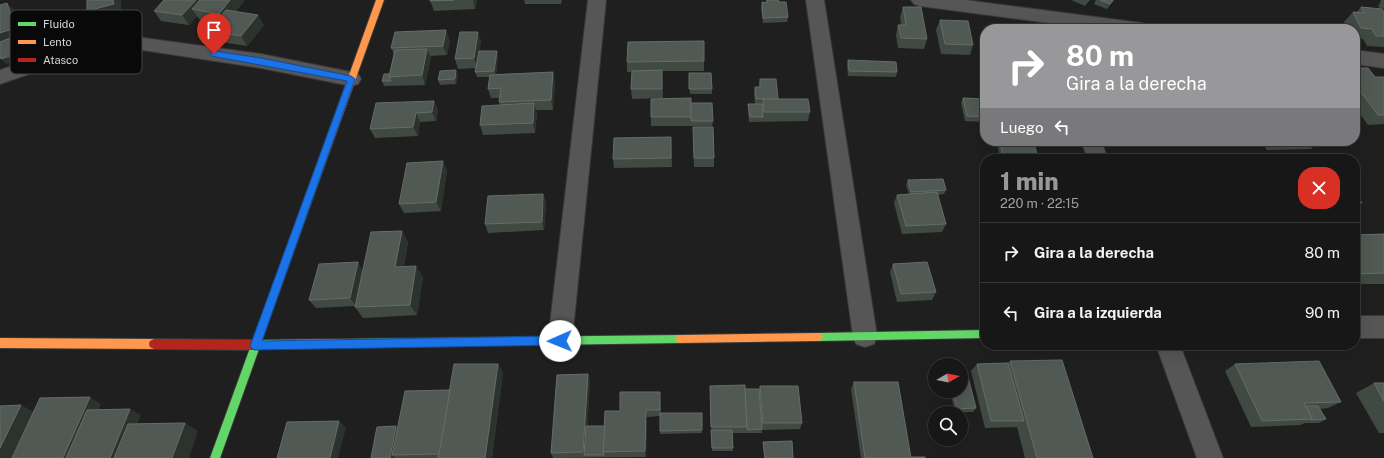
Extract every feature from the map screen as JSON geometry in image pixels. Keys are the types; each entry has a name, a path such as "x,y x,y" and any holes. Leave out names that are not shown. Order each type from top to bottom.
{"street":[{"path":"215,458 380,0"},
{"path":"560,341 597,0"},
{"path":"814,0 865,336"},
{"path":"920,0 1046,23 1062,24"},
{"path":"142,44 261,61 351,79"},
{"path":"1360,58 1384,61"},
{"path":"0,77 10,74"},
{"path":"1360,327 1384,327"},
{"path":"0,343 255,346 980,334"},
{"path":"1170,350 1210,458"}],"building":[{"path":"87,0 113,0 114,4 87,10"},
{"path":"164,0 196,0 182,15 154,11"},
{"path":"200,0 230,0 219,14 192,9"},
{"path":"430,0 454,0 430,1"},
{"path":"767,0 786,2 788,17 763,18 762,2 767,3"},
{"path":"1100,0 1113,0 1110,4"},
{"path":"7,3 10,12 10,30 0,33 0,5"},
{"path":"903,7 921,7 927,39 901,38 898,25 906,25"},
{"path":"1361,7 1382,9 1384,13 1384,36 1376,36 1372,29 1361,28 1353,12 1364,13"},
{"path":"226,10 258,15 241,36 208,31"},
{"path":"940,20 968,21 973,45 945,44"},
{"path":"446,30 443,46 391,48 395,32"},
{"path":"460,32 478,32 474,58 455,59"},
{"path":"10,38 10,56 1,59 0,42"},
{"path":"704,41 704,61 627,62 628,42"},
{"path":"427,49 422,75 389,77 395,50"},
{"path":"479,51 497,51 494,71 475,72"},
{"path":"848,60 896,62 897,72 849,71"},
{"path":"1360,68 1368,68 1375,77 1384,77 1384,115 1378,115 1360,91"},
{"path":"456,70 455,79 438,80 440,71"},
{"path":"662,70 662,89 631,89 632,71"},
{"path":"553,72 551,100 499,102 501,88 488,89 490,75"},
{"path":"689,73 711,73 712,89 689,89"},
{"path":"384,74 389,74 391,81 382,81"},
{"path":"760,79 776,79 778,99 756,99 755,87 760,87"},
{"path":"691,98 691,117 651,117 651,99"},
{"path":"963,98 980,99 980,117 967,116"},
{"path":"763,99 808,99 810,112 764,112"},
{"path":"434,101 432,112 416,113 413,127 370,129 376,103"},
{"path":"534,103 533,123 480,125 482,106"},
{"path":"691,103 712,103 713,121 691,121"},
{"path":"748,104 762,104 763,117 750,117"},
{"path":"693,127 713,127 714,158 694,158"},
{"path":"671,137 671,158 613,159 614,138"},
{"path":"1001,146 1035,146 1037,154 1003,154"},
{"path":"443,161 436,202 399,204 407,163"},
{"path":"943,179 946,190 911,192 908,180"},
{"path":"937,192 946,224 906,226 897,195"},
{"path":"543,194 542,222 485,224 488,196"},
{"path":"402,231 395,267 416,266 410,305 355,307 371,232"},
{"path":"1384,234 1384,273 1360,274 1360,235"},
{"path":"358,262 350,298 309,300 319,264"},
{"path":"927,262 936,292 901,294 893,264"},
{"path":"1062,360 1093,458 1037,458 1010,361"},
{"path":"1319,361 1341,402 1304,403 1312,419 1262,421 1235,364"},
{"path":"1008,363 1024,421 991,421 977,364"},
{"path":"454,364 498,364 485,458 438,458"},
{"path":"588,374 583,452 551,453 557,375"},
{"path":"968,377 976,408 968,408 968,406 956,406 955,398 968,398"},
{"path":"854,382 898,382 911,458 865,458"},
{"path":"1374,383 1384,383 1384,401"},
{"path":"745,385 747,427 711,427 710,386"},
{"path":"760,386 798,386 802,423 763,423"},
{"path":"745,389 759,389 762,429 747,430"},
{"path":"450,390 439,454 392,455 405,391"},
{"path":"620,392 660,392 660,410 646,410 645,451 603,452 605,411 620,411"},
{"path":"90,397 63,458 12,458 40,398"},
{"path":"21,405 0,448 0,406"},
{"path":"1306,406 1318,406 1326,419 1311,420 1312,419"},
{"path":"130,409 110,458 66,458 87,410"},
{"path":"660,413 702,413 702,430 660,431"},
{"path":"339,421 330,458 277,458 287,422"},
{"path":"185,423 172,458 114,458 128,424"},
{"path":"396,426 390,458 371,458 377,427"},
{"path":"586,426 605,426 604,455 584,455"},
{"path":"711,430 732,430 733,448 712,448"},
{"path":"792,441 793,458 765,458 763,442"},
{"path":"925,457 925,458 911,458"}],"traffic: fast":[{"path":"215,458 325,153"},
{"path":"818,337 980,334"},
{"path":"256,345 680,339"}],"traffic: slow":[{"path":"325,153 380,0"},
{"path":"680,339 818,337"},
{"path":"0,343 154,344"}],"traffic: jam":[{"path":"154,344 256,345"}],"route":[{"path":"214,54 261,61 351,79 255,346 560,341"}]}
